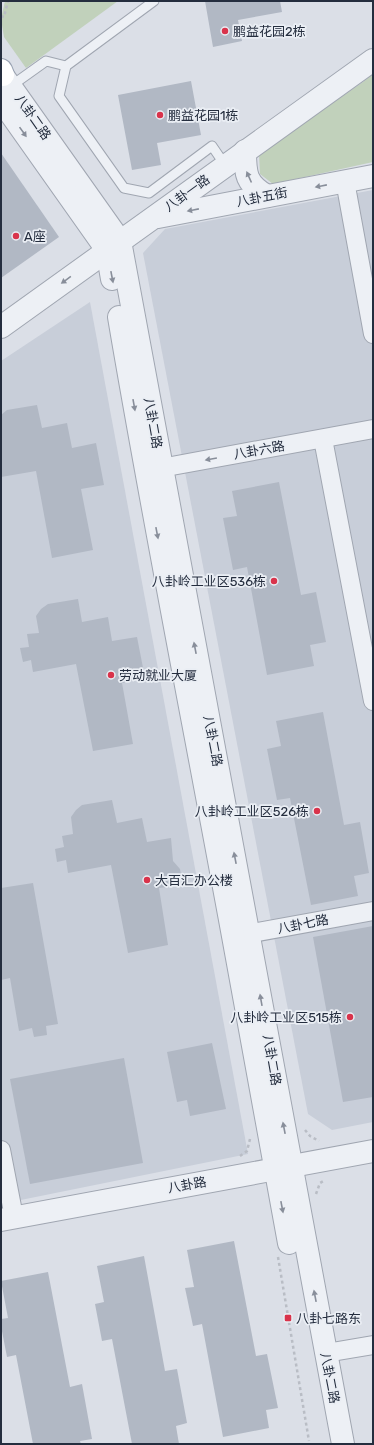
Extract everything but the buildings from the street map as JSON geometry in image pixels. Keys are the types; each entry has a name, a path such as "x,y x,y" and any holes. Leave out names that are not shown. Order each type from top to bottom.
{"street":[{"name":"八卦一路","path":"1,327 373,60"},
{"name":"八卦二路","path":"3,81 113,246 153,470 283,1168 318,1443"},
{"path":"245,151 245,166 249,179 256,190 267,196"},
{"name":"八卦五街","path":"151,218 373,176"},
{"path":"345,181 373,334"},
{"name":"八卦六路","path":"153,470 373,429"},
{"path":"323,438 370,673 373,701"},
{"name":"八卦七路","path":"241,936 373,910"},
{"path":"1,1150 7,1219"},
{"name":"八卦路","path":"7,1219 373,1151"},
{"name":"八卦二路","path":"283,1168 297,1202 343,1444"},
{"path":"326,1353 373,1345"}],"lane":[{"path":"154,1 66,66 60,96 124,188 149,193 212,146 225,165"},
{"path":"3,81 46,62 66,66"}],"path":[{"path":"1,16 4,17 8,1"},
{"path":"304,1129 310,1136 322,1142"},
{"path":"277,1254 318,1443"}],"shaded area":[{"path":"373,190 373,1122 332,1130 308,1114 143,253 165,229"},
{"path":"90,302 248,1154 1,1204 1,361"}],"green space":[{"path":"5,1 118,1 26,68 4,37 1,19"},
{"path":"373,74 373,162 273,184 260,174 259,154"}],"place":[{"name":"鹏益花园2栋","path":"225,31"},
{"name":"鹏益花园1栋","path":"160,115"},
{"name":"A座","path":"16,236"},
{"name":"八卦岭工业区536栋","path":"274,581"},
{"name":"劳动就业大厦","path":"111,675"},
{"name":"八卦岭工业区526栋","path":"317,811"},
{"name":"大百汇办公楼","path":"147,880"},
{"name":"八卦岭工业区515栋","path":"350,1017"},
{"name":"八卦七路东","path":"288,1318"}]}
